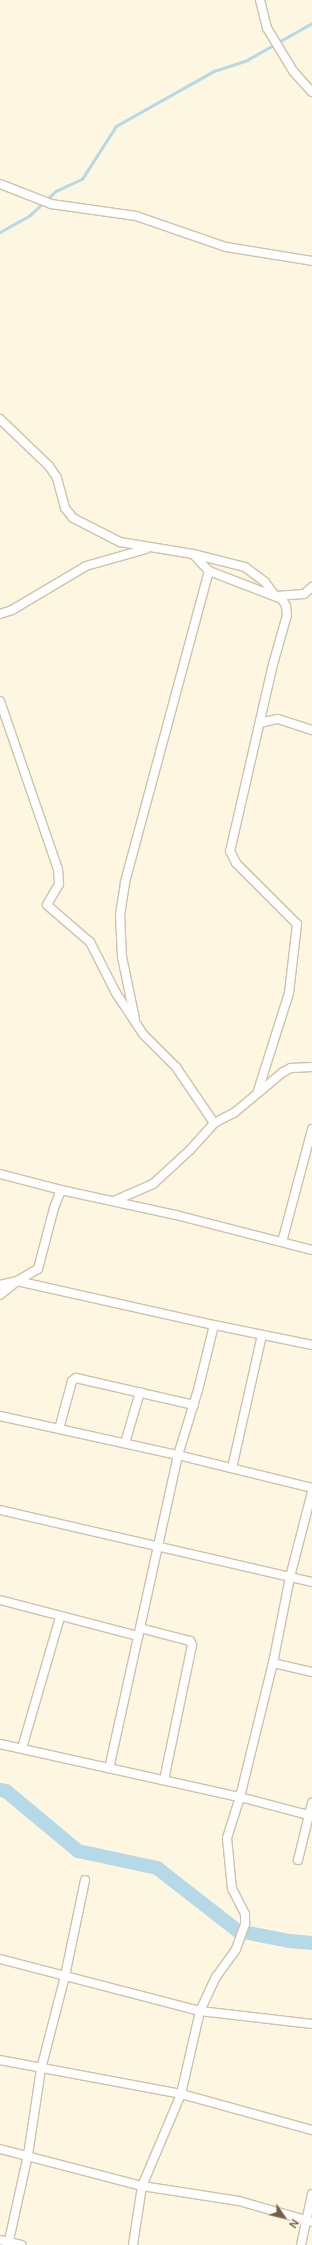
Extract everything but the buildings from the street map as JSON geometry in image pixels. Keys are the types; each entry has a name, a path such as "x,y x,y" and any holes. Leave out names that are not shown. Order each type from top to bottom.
{"street":[{"path":"260,0 267,28 312,92"},
{"path":"0,184 51,204 120,212 226,247 312,261"},
{"path":"0,419 49,466 57,478 65,508 73,518 120,542 146,548 193,554 245,567 265,582 275,596"},
{"path":"0,614 12,610 86,566 146,548"},
{"path":"193,554 209,571 282,599 287,615 230,851 236,863 294,919 297,931 289,993 258,1091"},
{"path":"135,1022 122,957 121,908 125,882 209,571"},
{"path":"275,596 304,594 312,587"},
{"path":"0,701 58,869 59,884 47,905 90,942 116,993 135,1022 150,1043 176,1067 214,1123"},
{"path":"260,723 278,719 312,730"},
{"path":"113,1201 153,1184 190,1150 214,1123 234,1113 258,1091 291,1068 312,1067"},
{"path":"282,1242 312,1130"},
{"path":"0,1174 312,1250"},
{"path":"0,1295 18,1280 38,1269 54,1208 62,1190"},
{"path":"0,1285 18,1280 214,1325 312,1345"},
{"path":"109,1768 178,1455 194,1405 214,1325"},
{"path":"232,1468 262,1335"},
{"path":"59,1429 72,1381 76,1378 194,1405"},
{"path":"125,1443 140,1392"},
{"path":"0,1416 178,1455 312,1488"},
{"path":"133,2245 142,2186 180,2094 200,2011 216,1976 236,1949 246,1924 245,1914 232,1889 228,1863 227,1838 240,1797 273,1663 290,1577 312,1492"},
{"path":"0,1510 312,1582"},
{"path":"0,1600 60,1617 138,1636"},
{"path":"22,1748 60,1617"},
{"path":"140,1628 190,1641 192,1644 164,1780"},
{"path":"273,1663 312,1672"},
{"path":"0,1744 240,1797 311,1816"},
{"path":"298,1860 311,1816 312,1803"},
{"path":"8,2244 28,2155 41,2069 65,1976 86,1880"},
{"path":"0,1959 200,2011 312,2024"},
{"path":"0,2060 41,2069 180,2094 312,2130"},
{"path":"0,2149 28,2155 142,2186 239,2201 309,2221"},
{"path":"301,2245 309,2221 312,2194"},
{"path":"0,2240 8,2244 21,2245"}],"waterway":[{"path":"0,232 29,216 56,191 82,179 116,126 214,71 247,60 312,23"},
{"path":"0,1790 6,1791 78,1851 157,1868 238,1931 290,1941 312,1943"}]}
